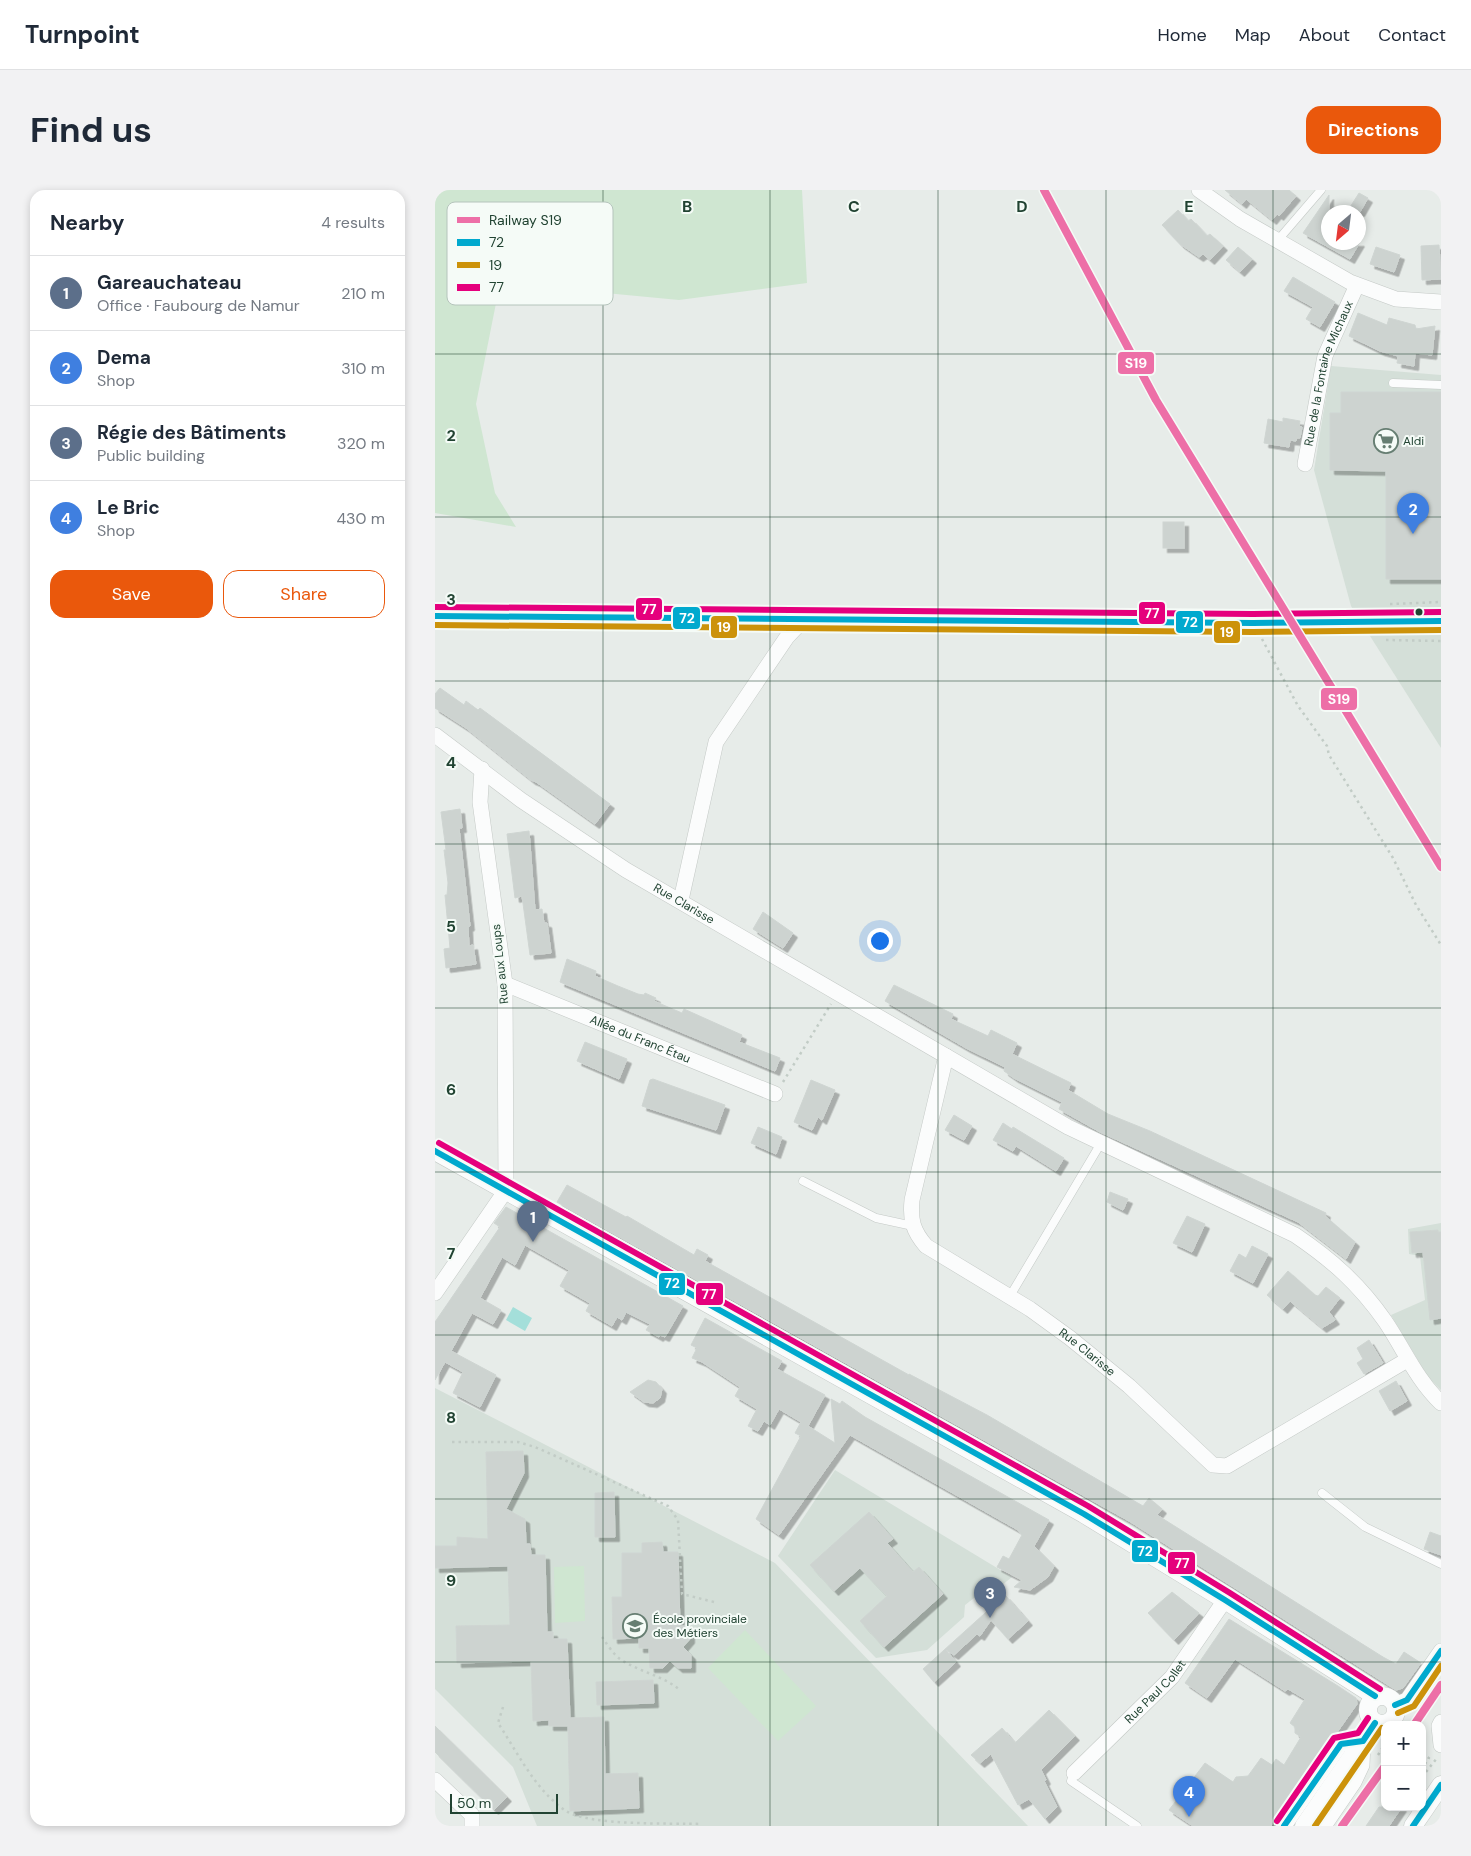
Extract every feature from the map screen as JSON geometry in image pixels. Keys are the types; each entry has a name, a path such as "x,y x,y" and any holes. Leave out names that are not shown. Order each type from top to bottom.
{"main road":[{"path":"435,616 1253,623 1441,621"}],"street":[{"name":"Rue de la Fontaine Michaux","path":"1199,190 1212,201 1357,285 1397,298 1441,302"},
{"name":"Rue de la Fontaine Michaux","path":"1305,464 1325,356 1357,285"},
{"path":"681,900 716,742 787,637 804,619"},
{"name":"Rue Clarisse","path":"435,735 577,839 626,870 681,900 1068,1127 1295,1235 1325,1256 1361,1289 1385,1321 1423,1384 1441,1403"},
{"name":"Rue aux Loups","path":"481,769 480,802 505,984 506,1190"},
{"name":"Allée du Franc Étau","path":"505,984 775,1094"},
{"path":"913,1226 911,1216 912,1200 946,1056"},
{"path":"435,1151 1084,1514 1225,1600 1375,1696 1387,1696 1395,1705 1396,1712 1389,1722 1375,1723 1369,1718 1367,1710 1369,1702 1375,1696"},
{"path":"435,1293 506,1190"},
{"name":"Rue Clarisse","path":"913,1226 915,1232 926,1246 1010,1296 1071,1338 1129,1386 1204,1458 1220,1467 1227,1466 1256,1450 1407,1360"},
{"name":"Rue Paul Collet","path":"1074,1773 1172,1677 1225,1600"},
{"path":"1395,1705 1407,1700 1441,1652"},
{"path":"1441,1722 1439,1726 1441,1746"},
{"path":"1304,1826 1375,1723"},
{"path":"1284,1826 1341,1744 1363,1741"},
{"path":"1324,1826 1354,1782 1362,1765 1363,1741"},
{"path":"435,1780 471,1815 471,1826"},
{"path":"1413,1826 1441,1784"}],"lane":[{"path":"1277,240 1321,190"},
{"path":"1393,383 1441,385"},
{"path":"1010,1296 1101,1143"},
{"path":"803,1181 876,1218 913,1226"},
{"path":"1322,1493 1365,1527 1441,1564"},
{"path":"1074,1773 1071,1781 1137,1826"}],"path":[{"path":"1253,623 1298,706 1327,746 1329,755 1393,858 1416,904 1441,945"},
{"path":"775,1094 838,992"},
{"path":"452,1442 518,1442 535,1447 668,1506 678,1520 682,1594 714,1602"},
{"path":"602,1637 618,1658 641,1670 666,1678 680,1690"},
{"path":"503,1707 498,1723 532,1776 556,1803 568,1812 587,1820 702,1824"},
{"path":"1376,1759 1381,1751"},
{"path":"1426,1771 1435,1759 1441,1756"}],"shaded area":[{"path":"1331,366 1441,375 1441,748 1351,606 1314,470"},
{"path":"1441,1223 1441,1390 1428,1377 1391,1315 1425,1300 1420,1256 1409,1254 1408,1229"},
{"name":"École provinciale des Métiers","path":"435,1388 775,1563 1028,1826 537,1826 513,1767 435,1689"},
{"path":"835,1470 1012,1577 985,1599 974,1598 965,1605 964,1617 927,1650 876,1658 778,1556"}],"green space":[{"path":"435,190 802,190 807,283 679,300 613,294 613,202 447,202 447,305 496,305 476,404 495,493 516,527 435,513"},
{"path":"584,1566 585,1621 555,1623 554,1567"},
{"path":"745,1630 816,1706 778,1741 708,1668"}],"water":[{"path":"513,1307 532,1318 525,1331 506,1320"}],"building":[{"path":"1225,190 1289,190 1296,196 1279,216 1277,214 1272,220 1246,199 1242,204"},
{"path":"1359,193 1368,198 1364,205 1351,205"},
{"path":"1329,195 1329,205 1322,205"},
{"path":"1321,207 1321,243 1303,233"},
{"path":"1178,210 1188,221 1191,219 1207,236 1210,234 1223,246 1210,260 1203,254 1199,257 1180,244 1162,225"},
{"path":"1439,245 1441,279 1422,280 1421,246"},
{"path":"1238,247 1252,259 1240,272 1226,260"},
{"path":"1376,247 1400,255 1394,272 1370,264"},
{"path":"1334,250 1355,250 1350,259"},
{"path":"1293,277 1335,302 1320,327 1306,319 1313,307 1284,291"},
{"path":"1358,313 1387,325 1389,318 1415,325 1416,329 1435,326 1432,355 1415,353 1414,366 1397,363 1398,356 1380,351 1349,336"},
{"path":"1341,392 1441,392 1441,579 1386,579 1386,471 1330,470 1330,413 1341,413"},
{"path":"1283,418 1300,421 1299,426 1302,427 1300,438 1297,438 1296,441 1290,440 1289,447 1264,443 1268,419 1283,422"},
{"path":"1163,522 1184,522 1184,548 1163,548"},
{"path":"440,688 464,705 466,701 478,710 480,708 610,804 595,824 531,780 466,728 435,708 435,694"},
{"path":"460,809 462,828 459,828 470,926 468,927 469,946 473,945 476,964 446,968 444,949 450,948 445,895 447,895 448,883 441,812"},
{"path":"529,831 535,910 542,909 544,923 547,923 551,953 530,955 522,896 515,898 507,834"},
{"path":"763,912 793,933 783,948 753,929"},
{"path":"567,959 596,971 595,976 618,986 638,994 644,995 645,993 656,998 654,1001 682,1013 684,1009 742,1035 739,1042 780,1058 775,1071 560,982"},
{"path":"894,985 953,1014 951,1019 988,1036 991,1030 1017,1043 1012,1054 1071,1083 1068,1090 1108,1114 1150,1131 1326,1213 1325,1216 1355,1242 1346,1259 1298,1222 1100,1132 1059,1109 1062,1102 1014,1078 1004,1071 1005,1067 966,1048 885,1001"},
{"path":"585,1042 627,1059 619,1079 577,1061"},
{"path":"653,1079 725,1105 716,1130 642,1106 650,1080"},
{"path":"811,1080 835,1090 822,1120 818,1117 812,1130 794,1122"},
{"path":"954,1115 972,1126 964,1140 945,1130"},
{"path":"1003,1123 1012,1129 1013,1127 1064,1158 1056,1171 1016,1146 1013,1151 993,1140"},
{"path":"758,1127 782,1137 776,1154 751,1143"},
{"path":"567,1185 627,1216 694,1255 697,1249 708,1255 705,1261 909,1375 987,1415 1143,1506 1149,1498 1162,1509 1157,1515 1383,1657 1396,1664 1404,1652 1421,1663 1403,1688 1396,1690 1129,1521 557,1202"},
{"path":"1110,1192 1128,1199 1123,1210 1107,1202"},
{"path":"506,1207 683,1306 665,1337 660,1335 659,1337 646,1330 650,1324 626,1312 622,1320 617,1317 612,1326 586,1311 590,1303 560,1286 569,1270 525,1245 515,1265 502,1257 480,1298 501,1310 493,1324 472,1313 451,1351 496,1375 480,1407 453,1393 463,1372 445,1362 435,1380 435,1322 500,1227 494,1223"},
{"path":"1187,1216 1205,1224 1192,1252 1173,1243"},
{"path":"1438,1230 1438,1232 1441,1232 1441,1318 1430,1320 1423,1252 1412,1253 1410,1232"},
{"path":"1252,1246 1268,1254 1253,1283 1230,1271 1239,1254 1246,1258"},
{"path":"1288,1271 1315,1295 1318,1296 1326,1287 1340,1298 1329,1312 1335,1320 1322,1328 1290,1301 1283,1309 1267,1295"},
{"path":"705,1318 782,1361 777,1369 825,1395 808,1426 835,1443 831,1399 840,1404 842,1401 865,1417 1049,1520 1034,1546 1054,1566 1048,1577 1030,1590 1014,1587 1022,1580 997,1567 1003,1556 1009,1559 1022,1535 1018,1530 850,1435 779,1535 756,1519 801,1436 795,1433 801,1422 779,1409 770,1425 764,1421 758,1431 748,1426 757,1409 735,1396 740,1387 702,1362 692,1358 697,1348 691,1345"},
{"path":"1369,1340 1383,1363 1364,1374 1357,1363 1363,1359 1357,1348"},
{"path":"648,1380 656,1382 662,1389 660,1398 653,1403 644,1402 630,1392"},
{"path":"1396,1381 1407,1401 1390,1411 1379,1391"},
{"path":"523,1451 524,1473 506,1509 525,1519 526,1544 530,1544 531,1555 545,1555 547,1632 553,1632 553,1639 567,1639 570,1718 604,1717 605,1774 638,1773 639,1808 570,1811 568,1726 549,1726 549,1720 533,1721 531,1661 457,1663 456,1626 510,1625 508,1566 435,1568 435,1546 457,1546 457,1537 488,1539 486,1452"},
{"path":"614,1492 615,1537 595,1537 595,1493"},
{"path":"869,1512 893,1539 887,1543 913,1572 919,1567 943,1594 884,1647 860,1621 887,1596 860,1568 834,1591 810,1565"},
{"path":"1430,1532 1441,1536 1441,1555 1424,1549"},
{"path":"662,1542 663,1552 678,1552 680,1626 690,1626 690,1639 683,1647 691,1655 691,1668 678,1668 670,1661 663,1668 650,1668 649,1648 639,1648 639,1638 613,1639 612,1597 622,1597 622,1553 642,1553 642,1543"},
{"path":"1172,1592 1199,1613 1174,1640 1148,1613"},
{"path":"1005,1595 1028,1621 1008,1639 991,1620 980,1636 977,1634 954,1655 946,1650 956,1662 934,1682 923,1669"},
{"path":"1229,1619 1356,1698 1357,1704 1271,1826 1193,1826 1169,1810 1205,1763 1233,1782 1236,1777 1248,1776 1261,1758 1272,1765 1276,1759 1284,1765 1301,1737 1295,1733 1295,1727 1290,1723 1305,1699 1288,1689 1285,1691 1235,1659 1207,1698 1185,1683"},
{"path":"653,1680 654,1703 597,1705 596,1682"},
{"path":"1049,1710 1075,1736 1041,1770 1046,1780 1044,1781 1057,1807 1045,1819 1029,1799 1018,1805 991,1754 980,1763 971,1755 1002,1728 1015,1743"},
{"path":"435,1726 507,1797 494,1810 435,1752"},
{"path":"1379,1807 1381,1807 1381,1811 1399,1811 1389,1826 1366,1826"}],"rail line":[{"name":"S19","path":"1044,190 1156,400 1441,867"},
{"name":"S19","path":"1417,1721 1441,1685"},
{"name":"S19","path":"1342,1826 1381,1772"}],"transit line":[{"name":"77","path":"435,607 1253,614 1441,612"},
{"name":"72","path":"435,616 1253,623 1441,621"},
{"name":"19","path":"435,625 1253,632 1441,630"},
{"name":"77","path":"439,1143 1088,1506 1230,1593 1380,1689"},
{"name":"72","path":"435,1151 1084,1514 1225,1600 1375,1696"},
{"name":"72","path":"1395,1705 1407,1700 1441,1651"},
{"name":"19","path":"1398,1713 1414,1706 1441,1666"},
{"name":"77","path":"1277,1821 1334,1738 1358,1733 1368,1718"},
{"name":"72","path":"1284,1826 1341,1744 1363,1741 1375,1723"},
{"name":"19","path":"1315,1826 1381,1729"},
{"name":"72","path":"1413,1826 1441,1785"}],"place":[{"name":"Aldi","path":"1386,441"},
{"name":"Dema","path":"1413,534"},
{"name":"Gareauchateau","path":"533,1242"},
{"name":"Régie des Bâtiments","path":"990,1618"},
{"name":"École provinciale des Métiers","path":"635,1626"},
{"name":"Le Bric","path":"1189,1817"}]}
